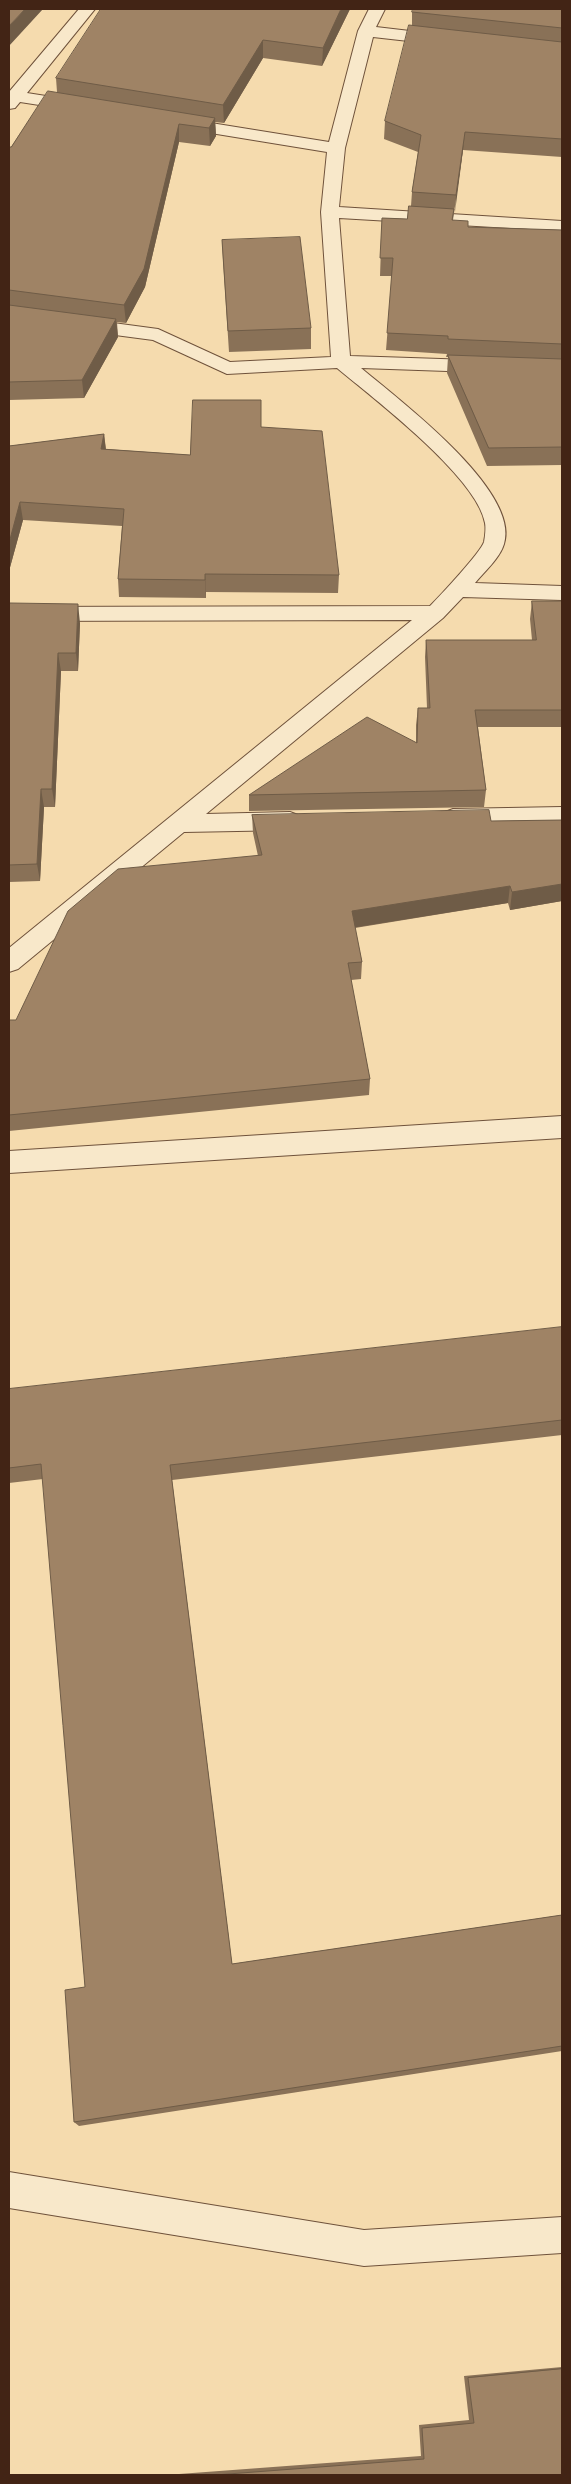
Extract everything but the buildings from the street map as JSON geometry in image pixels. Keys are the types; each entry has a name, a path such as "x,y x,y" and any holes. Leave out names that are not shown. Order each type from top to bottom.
{"street":[{"path":"12,100 87,9"},
{"path":"9,962 435,613 458,590 495,543 497,521 487,500 457,462 341,362 330,212 336,148 366,31 378,9"},
{"path":"366,31 464,42"},
{"path":"12,100 93,109"},
{"path":"161,120 336,148"},
{"path":"330,212 562,226"},
{"path":"9,315 158,335 227,368 341,362 562,369"},
{"path":"458,590 562,593"},
{"path":"9,614 435,613"},
{"path":"434,818 562,816"},
{"path":"177,823 315,820"},
{"path":"9,1162 562,1127"},
{"path":"9,2190 364,2248 562,2235"}]}
